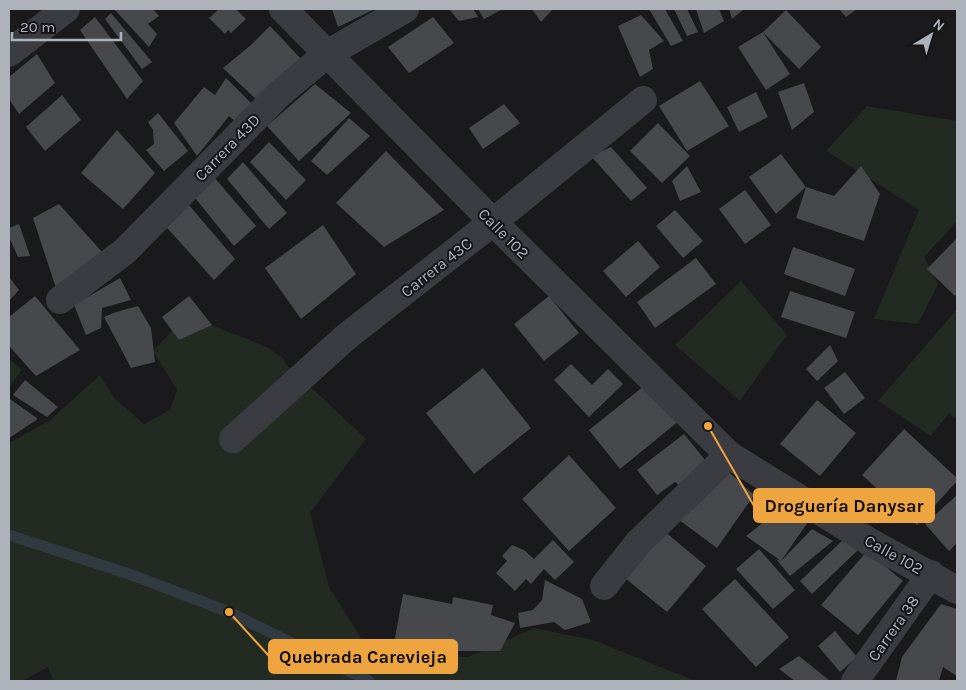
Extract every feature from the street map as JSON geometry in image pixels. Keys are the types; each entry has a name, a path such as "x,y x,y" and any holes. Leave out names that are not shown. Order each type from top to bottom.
{"street":[{"name":"Calle 102","path":"283,9 493,222 729,455 870,542 957,590"},
{"name":"Carrera 43D","path":"60,300 125,251 279,94 327,54 405,9"},
{"path":"9,53 58,11"},
{"name":"Carrera 43C","path":"233,439 346,337 493,222 643,100"},
{"path":"604,586 640,542 729,455"},
{"name":"Carrera 38","path":"855,681 931,574"}],"shaded area":[{"path":"867,106 957,121 957,221 924,257 938,284 918,324 874,319 919,210 826,151"},
{"path":"741,281 787,335 740,401 675,345"},
{"path":"957,309 957,419 949,413 931,436 878,401"},
{"path":"187,315 269,348 283,358 286,364 366,439 310,513 329,587 371,654 468,657 534,628 593,640 693,680 700,681 53,681 48,667 22,681 9,681 9,443 50,420 100,375 115,399 144,424 170,410 177,390 153,351"},
{"path":"9,359 22,370 9,387"}],"building":[{"path":"114,9 153,9 159,16 148,24 157,34 149,47"},
{"path":"219,9 236,9 246,19 231,33 228,30 225,34 209,18"},
{"path":"332,9 375,9 338,27"},
{"path":"449,9 473,9 478,17 459,21"},
{"path":"478,9 500,9 501,10 484,19"},
{"path":"532,9 553,9 541,22"},
{"path":"649,9 665,9 683,41 671,46"},
{"path":"674,9 687,9 698,32 687,36"},
{"path":"696,9 719,9 724,21 704,33"},
{"path":"729,9 744,9 732,19"},
{"path":"839,9 857,9 846,17"},
{"path":"786,10 821,47 799,69 763,32"},
{"path":"111,13 152,62 142,69 105,19"},
{"path":"641,15 664,41 649,50 653,69 640,77 618,26"},
{"path":"95,17 143,81 127,99 80,30"},
{"path":"433,17 454,43 409,73 388,47"},
{"path":"270,26 303,61 260,103 223,68 251,45"},
{"path":"763,32 790,74 766,90 738,47"},
{"path":"37,54 55,83 19,114 9,99 9,77"},
{"path":"226,78 255,107 238,124 229,116 197,156 174,123 204,87 215,95"},
{"path":"700,81 729,126 687,151 659,106"},
{"path":"804,83 814,112 792,130 778,92"},
{"path":"315,84 351,113 299,161 267,126"},
{"path":"756,92 768,117 739,132 727,107"},
{"path":"62,95 81,120 45,151 26,127"},
{"path":"504,104 520,123 483,149 469,128"},
{"path":"158,113 188,151 164,171 146,150 154,144 153,130 148,122"},
{"path":"349,118 370,136 327,175 311,161"},
{"path":"658,123 690,156 662,183 630,151"},
{"path":"117,130 155,173 123,209 81,173"},
{"path":"269,142 306,180 286,200 250,162"},
{"path":"611,147 647,188 631,201 591,156"},
{"path":"386,151 444,210 384,247 336,203"},
{"path":"781,154 806,187 776,214 749,177"},
{"path":"243,162 287,213 269,229 227,179"},
{"path":"687,166 701,192 680,201 672,181"},
{"path":"861,166 880,194 864,241 796,218 806,187 834,196"},
{"path":"207,169 256,226 234,246 191,193"},
{"path":"745,190 771,225 745,244 719,209"},
{"path":"182,197 235,259 214,280 160,220"},
{"path":"59,204 111,262 57,291 33,218"},
{"path":"675,210 703,241 683,258 656,226"},
{"path":"19,224 30,256 18,257 9,237 9,228"},
{"path":"323,225 356,274 301,319 265,268"},
{"path":"957,238 957,294 955,296 927,269"},
{"path":"638,241 660,267 626,297 603,271"},
{"path":"793,247 855,269 845,296 784,274"},
{"path":"696,258 716,284 655,328 637,302"},
{"path":"9,277 19,290 9,301"},
{"path":"120,278 131,300 102,308 101,328 86,335 74,305"},
{"path":"790,291 855,312 846,338 781,317"},
{"path":"35,296 80,350 36,376 9,346 9,317"},
{"path":"189,296 212,325 179,340 162,317"},
{"path":"549,296 579,333 544,361 514,324"},
{"path":"138,306 151,328 155,362 131,368 104,317"},
{"path":"830,345 838,361 817,381 806,369"},
{"path":"571,364 592,385 608,369 623,384 589,417 554,380"},
{"path":"483,368 531,428 474,474 426,413"},
{"path":"845,372 865,398 844,414 824,388"},
{"path":"25,380 58,407 47,417 13,395"},
{"path":"649,382 680,420 620,469 589,430"},
{"path":"10,399 38,419 9,438 9,401"},
{"path":"817,400 856,433 820,476 780,444"},
{"path":"904,429 957,478 957,481 917,525 862,475"},
{"path":"684,434 706,461 684,489 675,482 657,495 637,470"},
{"path":"569,455 616,508 569,551 522,499"},
{"path":"720,464 754,495 717,548 675,517"},
{"path":"957,495 957,543 949,551 925,524"},
{"path":"784,506 808,522 781,561 746,536"},
{"path":"812,529 833,541 790,576 776,559 781,561"},
{"path":"664,531 706,566 667,612 625,578"},
{"path":"846,537 858,550 812,594 800,581"},
{"path":"553,540 574,562 555,580 544,569 531,584 526,579 515,591 496,573 507,561 502,556 512,545 524,550 534,559"},
{"path":"759,549 795,590 773,609 736,569"},
{"path":"867,551 903,581 858,635 821,605"},
{"path":"735,579 789,637 756,667 702,609"},
{"path":"545,580 582,599 591,622 565,630 554,622 520,628 518,613 533,610 542,600"},
{"path":"403,594 452,604 453,597 493,605 491,615 515,623 500,651 446,651 445,653 394,643"},
{"path":"941,604 957,609 957,676 943,667 939,681 896,681 902,657"},
{"path":"835,631 857,657 840,672 818,646"},
{"path":"799,656 830,681 795,681 779,669"}],"waterway":[{"path":"9,535 132,575 229,612 369,681"}],"place":[{"name":"Droguería Danysar","path":"708,426"},
{"name":"Quebrada Carevieja","path":"229,612"}]}
